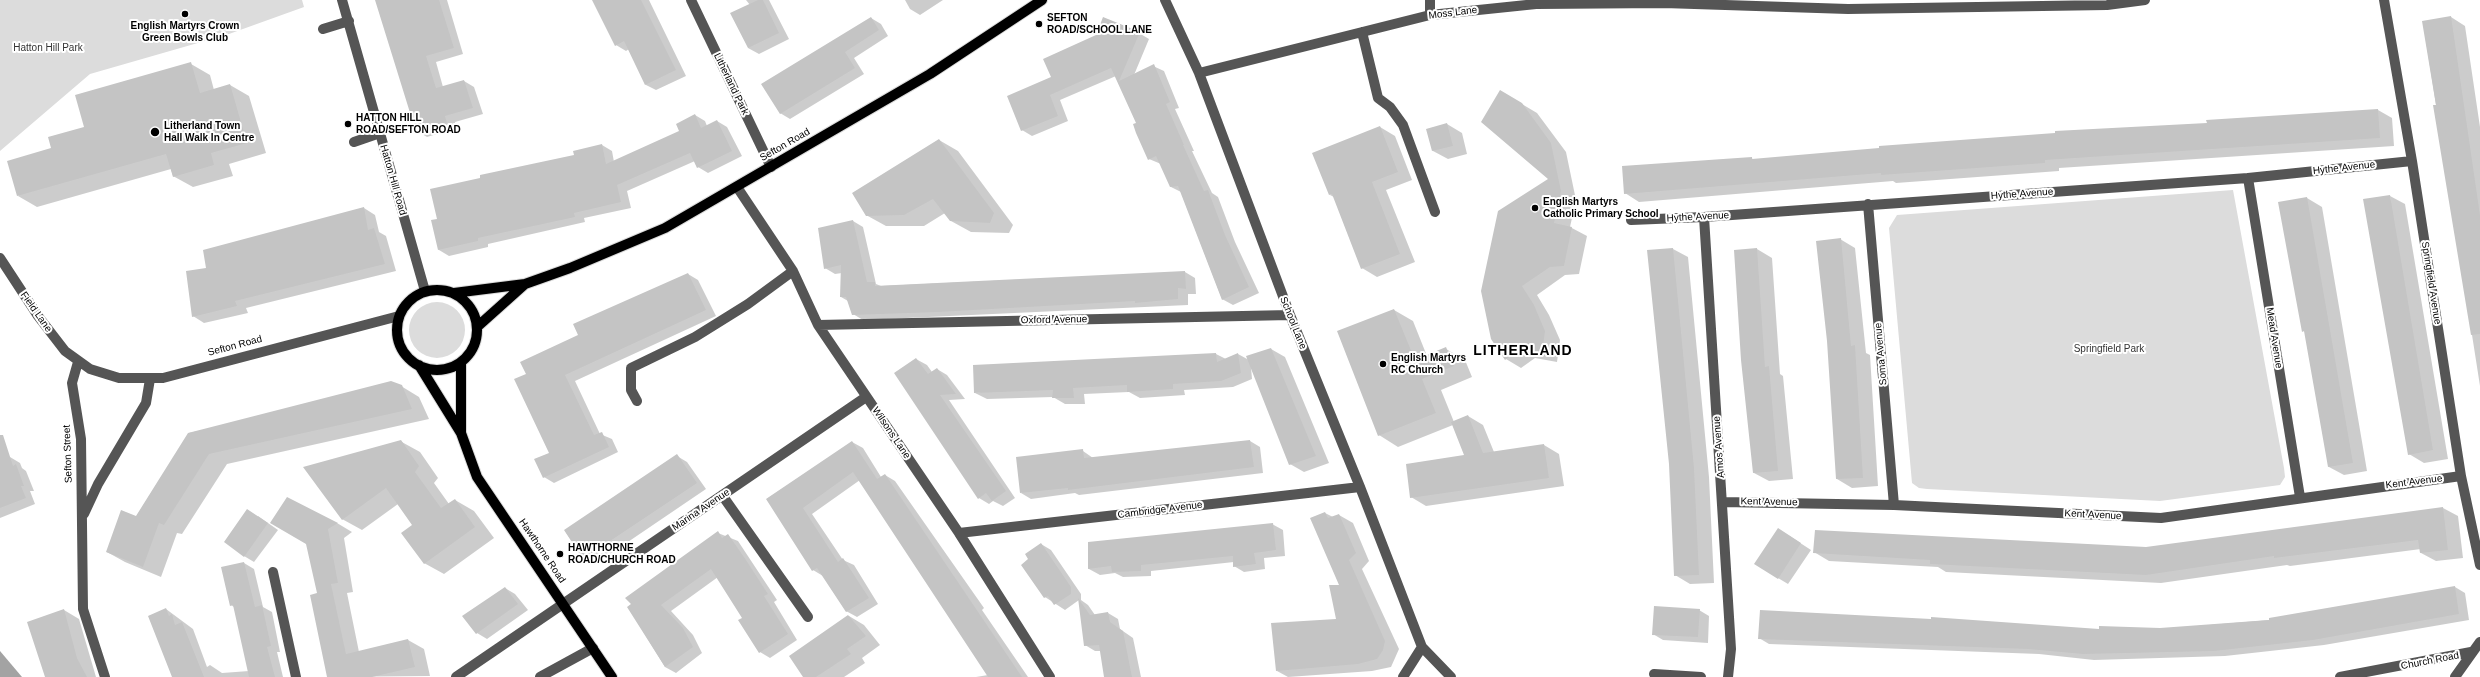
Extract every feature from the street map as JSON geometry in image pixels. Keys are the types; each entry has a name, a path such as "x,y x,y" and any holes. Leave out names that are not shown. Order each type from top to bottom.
{"main road":[{"name":"Sefton Road","path":"525,284 570,268 665,228 930,74 1042,0"},
{"path":"454,293 470,307 478,327 474,347 461,362 440,370 419,365 409,359 398,339 397,327 399,316 405,305 414,296 425,291 440,290 454,293 525,284"},
{"path":"478,327 525,284"},
{"name":"Hawthorne Road","path":"461,362 461,433"},
{"name":"Hawthorne Road","path":"419,365 461,433 477,477 612,677"}],"street":[{"name":"Hatton Hill Road","path":"342,0 425,291"},
{"name":"Litherland Park","path":"691,0 771,167"},
{"name":"School Lane","path":"1164,0 1199,73 1290,315 1360,487 1422,646 1451,677"},
{"path":"1430,0 1430,15"},
{"name":"Moss Lane","path":"1199,73 1430,15 1536,4 1664,2 1847,5 2107,3 2145,0"},
{"name":"Springfield Avenue","path":"2384,0 2412,161 2461,476 2480,565"},
{"path":"323,29 349,21"},
{"path":"1362,32 1378,98 1390,107 1403,125 1435,212"},
{"path":"354,142 380,133"},
{"name":"Hythe Avenue","path":"1631,220 1704,217 1868,204 2248,178 2412,161"},
{"name":"Mead Avenue","path":"2248,178 2300,497"},
{"name":"Wilsons Lane","path":"737,187 793,271 818,325 959,533 1050,677"},
{"name":"Soma Avenue","path":"1868,204 1894,505"},
{"name":"Amos Avenue","path":"1704,217 1731,648 1728,677"},
{"name":"Field Lane","path":"0,258 46,327 65,351 78,362"},
{"path":"637,401 631,390 631,368 695,337 748,304 793,271"},
{"name":"Oxford Avenue","path":"818,325 1290,315"},
{"name":"Sefton Road","path":"78,362 104,374 119,378 163,378 399,316"},
{"name":"Sefton Street","path":"78,362 72,383 81,439 83,609 105,677"},
{"name":"Sefton Street","path":"81,524 98,484 146,403 150,379"},
{"name":"Marina Avenue","path":"456,677 866,397"},
{"name":"Kent Avenue","path":"1722,502 1894,505 2161,518 2300,497 2461,476"},
{"name":"Cambridge Avenue","path":"959,533 1360,487"},
{"path":"722,496 808,617"},
{"path":"273,572 296,677"},
{"name":"Church Road","path":"2455,677 2480,642"},
{"path":"1403,677 1422,646"},
{"path":"540,677 592,648"},
{"name":"Church Road","path":"2340,677 2472,652"},
{"path":"1654,674 1701,677"}],"green space":[{"name":"Hatton Hill Park","path":"0,0 302,0 304,7 229,34 90,74 0,151"},
{"name":"Springfield Park","path":"2233,190 2284,468 2285,477 2280,485 2160,501 1927,489 1919,488 1912,483 1889,228 1897,215"},
{"path":"437,302 448,304 457,310 463,319 465,330 463,341 457,350 448,356 437,358 426,356 417,350 411,341 409,330 411,319 417,310 426,304"}],"shaded area":[{"path":"0,651 22,677 0,677"}],"building":[{"path":"375,0 439,0 454,48 426,56 436,88 464,80 473,108 445,116 447,123 416,132"},
{"path":"592,0 641,0 676,70 645,85 624,41 615,46"},
{"path":"758,0 763,0 779,33 748,48 730,13"},
{"path":"2451,16 2480,215 2480,334 2471,335 2433,105 2436,105 2422,21"},
{"path":"871,17 879,30 845,52 855,68 780,114 761,84"},
{"path":"1103,17 1140,32 1119,81 1154,64 1170,102 1166,104 1183,145 1204,191 1208,190 1225,235 1249,287 1222,300 1178,186 1170,187 1156,156 1148,160 1133,124 1136,123 1111,68 1050,95 1058,116 1021,131 1007,96 1051,77 1043,59 1096,35"},
{"name":"Litherland Town Hall Walk In Centre","path":"191,62 200,93 230,84 247,143 211,153 214,165 173,177 166,154 17,196 7,161 51,148 48,137 84,127 75,95"},
{"name":"English Martyrs Catholic Primary School","path":"1500,90 1522,103 1551,143 1561,191 1554,223 1572,227 1564,266 1550,267 1522,286 1534,305 1545,331 1542,354 1519,350 1505,360 1491,339 1481,291 1498,211 1548,179 1481,122"},
{"path":"2378,109 2380,138 2045,160 2045,163 1881,175 1881,173 1624,194 1622,166 1752,157 1752,159 1879,148 1879,146 2055,133 2055,131 2207,123 2206,120"},
{"path":"695,114 701,128 717,120 732,151 697,168 690,153 617,185 621,202 574,213 575,217 478,238 478,241 438,250 431,220 437,219 430,189 480,178 480,175 574,155 573,151 602,144 606,164 679,131 676,124"},
{"path":"1447,123 1453,146 1432,151 1426,129"},
{"path":"1380,126 1398,172 1372,182 1400,254 1361,269 1332,194 1329,195 1312,153"},
{"path":"939,139 994,213 990,223 950,221 933,199 904,215 866,216 852,193"},
{"path":"2390,195 2433,450 2408,455 2363,199"},
{"path":"2307,197 2353,463 2328,467 2304,331 2302,332 2278,202"},
{"path":"364,207 368,230 374,228 385,264 235,301 237,306 192,317 186,271 206,268 203,250"},
{"path":"853,220 867,282 875,282 875,286 1185,271 1186,289 1178,288 1178,299 1135,303 1135,301 938,312 852,315 846,297 840,297 841,265 824,269 818,228"},
{"path":"1841,238 1851,346 1855,345 1863,478 1836,479 1827,341 1816,241"},
{"path":"1673,248 1694,468 1699,575 1674,576 1669,464 1647,250"},
{"path":"1757,248 1765,367 1769,366 1778,471 1753,473 1741,360 1734,250"},
{"path":"688,273 706,310 565,375 594,435 602,432 609,447 543,478 534,459 549,453 514,379 526,374 520,362 578,335 573,324"},
{"name":"English Martyrs RC Church","path":"1394,309 1415,360 1446,347 1454,366 1422,379 1436,413 1378,436 1337,331"},
{"path":"1271,348 1316,456 1289,465 1246,356"},
{"path":"1216,353 1217,362 1238,353 1241,373 1221,381 1173,384 1173,389 1127,392 1127,385 1073,388 1074,398 1052,398 1053,390 974,393 973,365"},
{"path":"916,358 928,374 937,368 956,394 940,395 1006,491 992,501 986,493 978,499 894,373"},
{"path":"391,381 402,385 412,409 209,454 164,525 159,523 143,567 106,552 121,510 136,516 188,433"},
{"path":"1468,415 1483,453 1544,444 1549,478 1410,498 1406,464 1464,455 1451,422"},
{"path":"0,435 3,435 13,466 16,464 24,486 21,486 26,498 0,508"},
{"path":"401,440 419,466 415,472 441,508 455,499 475,527 424,564 401,533 412,525 386,488 342,520 303,467"},
{"path":"1250,440 1254,467 1068,490 1068,488 1020,493 1016,457 1083,449 1084,458"},
{"path":"852,441 877,479 885,474 1022,677 988,677 853,472 803,508 838,562 843,558 869,598 846,612 817,568 812,571 766,499"},
{"path":"677,454 697,483 583,559 564,530"},
{"path":"287,497 338,523 328,529 338,583 331,584 346,654 408,639 415,667 372,677 327,677 310,595 317,593 306,544 270,523"},
{"path":"2443,507 2448,550 2420,553 2418,540 2274,558 2274,556 2146,575 1930,564 1930,560 1813,553 1815,530 2146,547"},
{"path":"247,509 268,523 244,557 224,542"},
{"path":"1325,512 1328,518 1339,514 1356,553 1349,560 1385,641 1383,650 1377,659 1358,664 1276,671 1271,623 1336,619 1329,585 1339,585 1310,518"},
{"path":"1273,523 1276,550 1254,553 1256,564 1233,567 1233,556 1141,565 1141,571 1112,572 1111,566 1088,569 1088,542"},
{"path":"1778,528 1801,543 1778,579 1754,564"},
{"path":"718,531 722,538 728,534 746,560 768,594 764,596 788,634 759,653 738,620 742,618 711,569 661,605 683,628 693,647 665,667 627,607 631,604 625,598"},
{"path":"1041,543 1071,587 1071,594 1054,605 1048,596 1044,598 1021,565 1028,559 1025,554"},
{"path":"244,562 255,607 262,605 271,646 267,647 275,677 249,677 233,605 230,606 221,567"},
{"path":"2455,586 2459,614 2313,640 2214,651 2083,654 2028,649 1758,639 1760,610 1931,619 1931,617 2099,629 2099,626 2160,628 2269,620 2269,618"},
{"path":"505,587 518,604 476,634 462,616"},
{"path":"1078,598 1090,615 1108,612 1110,622 1123,631 1132,677 1104,677 1099,645 1084,646"},
{"path":"1654,606 1700,609 1698,637 1652,635"},
{"path":"166,608 169,616 172,614 175,625 182,622 204,677 172,677 148,616"},
{"path":"64,609 77,658 87,677 45,677 27,622"},
{"path":"848,615 866,636 847,649 851,654 816,677 803,677 789,656"}],"place":[{"name":"English Martyrs Crown Green Bowls Club","path":"185,14"},
{"name":"SEFTON ROAD/SCHOOL LANE","path":"1039,24"},
{"name":"HATTON HILL ROAD/SEFTON ROAD","path":"348,124"},
{"name":"Litherland Town Hall Walk In Centre","path":"155,132"},
{"name":"English Martyrs Catholic Primary School","path":"1535,208"},
{"name":"English Martyrs RC Church","path":"1383,364"},
{"name":"HAWTHORNE ROAD/CHURCH ROAD","path":"560,554"}],"district":[{"name":"LITHERLAND","path":"1523,351"}]}
